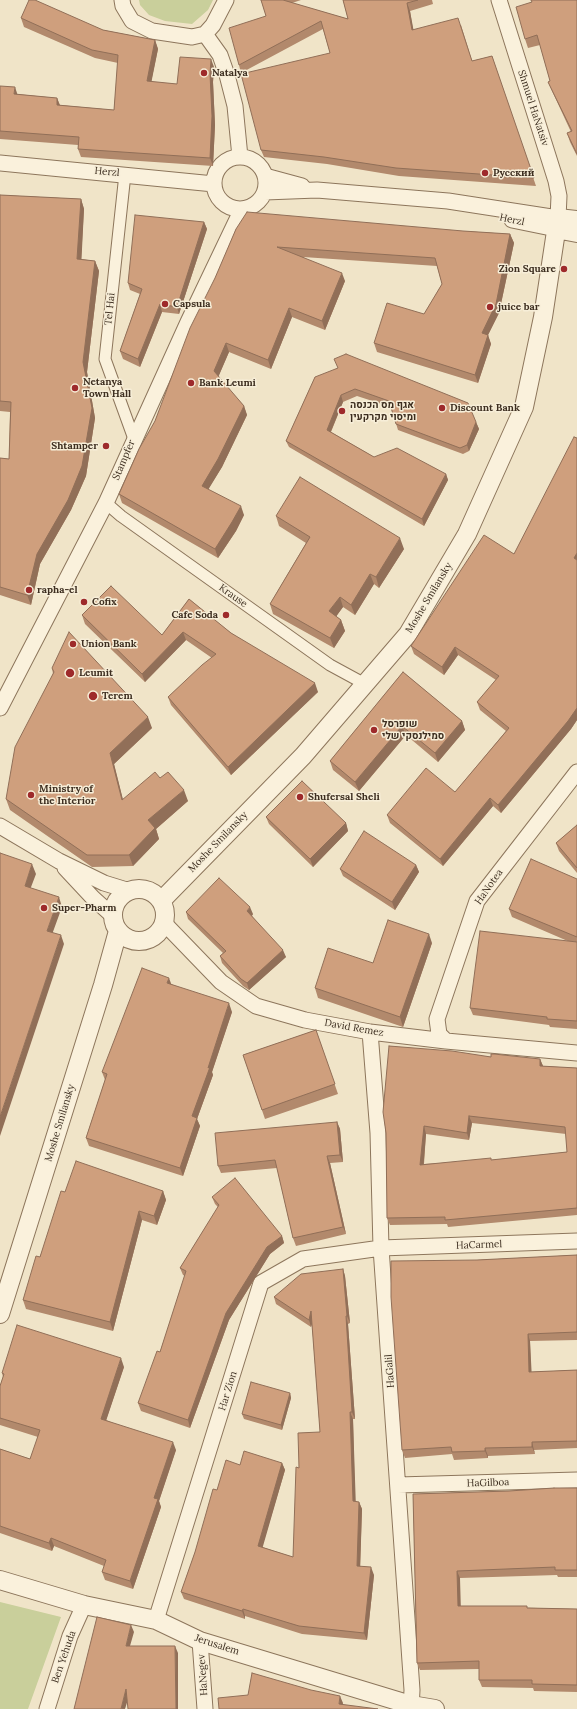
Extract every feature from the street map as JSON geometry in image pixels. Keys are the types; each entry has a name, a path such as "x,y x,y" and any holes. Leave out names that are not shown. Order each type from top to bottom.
{"street":[{"path":"122,0 123,6 132,21 152,31 192,38 205,34 213,25 226,0"},
{"name":"Shmuel HaNatsiv","path":"499,0 556,181 559,196 557,224"},
{"path":"205,34 220,56 227,74 235,106 240,157"},
{"path":"240,157 248,158 256,162 262,168 265,176 265,192 255,205 242,209 232,208 222,203 216,194 214,184 216,174 222,165 230,159 240,157"},
{"name":"Herzl","path":"0,163 125,174 214,184"},
{"name":"Tel Hai","path":"125,174 105,359 134,439"},
{"name":"Herzl","path":"265,176 317,190"},
{"name":"Herzl","path":"265,192 317,190 448,201 494,216 557,224 577,232"},
{"name":"Stampfer","path":"0,708 106,503 188,322 242,209"},
{"name":"Herzl","path":"557,224 577,220"},
{"name":"Moshe Smilansky","path":"161,901 303,756 408,634 467,534 524,407 543,317 557,224"},
{"name":"Krause","path":"106,503 121,516 330,665 365,684"},
{"name":"HaNotea","path":"446,1041 439,1034 437,1019 477,902 577,772"},
{"path":"0,826 59,861 104,883 130,891"},
{"path":"59,861 131,940 147,940 154,936 164,923 165,912 161,901 153,893 141,889 130,891 119,898 114,909 116,923"},
{"name":"Moshe Smilansky","path":"0,1314 103,985 116,923"},
{"name":"David Remez","path":"164,923 221,982 256,1006 305,1020 370,1032 446,1041 577,1053"},
{"name":"HaGalil","path":"370,1032 378,1134 381,1248 412,1690 411,1707"},
{"name":"HaCarmel","path":"381,1248 577,1241"},
{"name":"Har Zion","path":"156,1620 262,1283 303,1259 381,1248"},
{"name":"HaGilboa","path":"398,1485 577,1480"},
{"name":"Jerusalem","path":"0,1580 84,1605 156,1620 200,1641 411,1707 435,1709"},
{"name":"Ben Yehuda","path":"47,1709 70,1636 84,1605"},
{"name":"HaNegev","path":"200,1641 205,1709"}],"green space":[{"path":"139,0 213,0 208,10 192,24 165,21 149,15 140,5"},
{"path":"0,1602 61,1617 28,1709 0,1709"}],"building":[{"path":"29,0 35,0 103,30 155,40 147,81 177,84 180,57 211,59 210,74 212,116 210,158 78,149 79,137 0,131 0,86 15,87 14,94 57,98 57,105 114,110 118,55 92,50 21,18"},
{"path":"261,0 283,0 348,19 343,0 418,0 407,3 412,30 458,18 472,61 492,56 534,178 396,168 324,157 261,150 241,74 330,53 321,21 239,65 229,28 266,16"},
{"path":"531,0 577,0 577,154 567,133 572,131 548,82 550,81 537,35 525,39 516,7 532,2"},
{"path":"0,195 81,199 77,259 95,261 83,362 92,408 82,466 68,500 37,554 27,595 0,587 0,458 9,459 11,402 0,401"},
{"path":"247,212 510,234 496,304 482,333 488,335 475,375 374,343 387,303 424,314 442,284 435,258 277,247 342,273 322,321 289,308 268,360 226,343 214,371 244,406 218,459 202,486 241,506 215,549 119,494 139,449 155,421 190,328 215,278 236,229"},
{"path":"135,215 204,222 177,307 160,304 138,359 120,351 142,289 128,283"},
{"path":"346,354 468,403 476,422 467,445 460,448 396,424 389,401 355,389 341,395 327,430 374,457 397,448 446,474 422,519 286,441 315,377 338,368 334,359"},
{"path":"574,437 577,438 577,553 574,558 577,560 577,708 568,721 498,805 490,798 440,859 387,815 426,768 455,792 509,728 477,702 499,676 455,647 442,667 411,646 484,535 514,554"},
{"path":"300,477 400,538 376,577 370,574 351,605 340,597 329,611 341,620 330,638 270,604 310,537 276,516"},
{"path":"111,586 162,635 189,599 231,633 315,683 228,767 168,697 216,654 183,632 142,674 82,615"},
{"path":"69,632 148,717 110,753 122,800 155,772 160,778 168,772 184,790 148,820 155,828 129,855 87,855 6,799 15,747 54,672 52,668"},
{"path":"403,672 462,721 435,753 402,726 355,782 330,761"},
{"path":"302,781 346,823 310,859 266,817"},
{"path":"577,825 577,868 556,843"},
{"path":"364,831 416,865 392,902 340,869"},
{"path":"0,853 32,864 25,886 59,897 47,931 61,935 0,1117"},
{"path":"531,859 577,879 577,937 509,909"},
{"path":"219,878 250,907 247,911 283,950 247,983 241,979 220,956 226,951 186,912"},
{"path":"388,920 429,934 400,1017 315,988 328,948 373,963"},
{"path":"480,931 577,942 577,1021 547,1019 547,1017 470,1008"},
{"path":"142,968 169,978 167,983 229,1003 208,1068 210,1067 192,1116 197,1118 180,1168 86,1138 107,1074 102,1072"},
{"path":"316,1030 335,1084 262,1110 243,1055"},
{"path":"389,1046 452,1051 491,1057 491,1054 494,1054 540,1059 540,1066 577,1068 577,1208 445,1220 445,1217 387,1218 386,1133 383,1112","holes":["469,1116 565,1127 567,1152 491,1160 491,1158 420,1165 424,1126 467,1133"]},
{"path":"337,1122 340,1155 327,1156 343,1227 293,1238 275,1160 218,1166 215,1133"},
{"path":"76,1161 163,1191 154,1216 139,1211 110,1322 23,1300 36,1256 40,1257 61,1191 65,1192"},
{"path":"235,1178 282,1236 267,1247 226,1313 188,1420 138,1403 157,1351 160,1352 186,1271 180,1268 219,1205 212,1197"},
{"path":"577,1255 577,1332 528,1334 529,1372 577,1370 577,1441 532,1442 532,1447 485,1448 485,1451 452,1452 451,1447 402,1450 391,1297 391,1261 477,1260"},
{"path":"343,1269 352,1412 350,1412 353,1501 359,1502 357,1566 371,1567 364,1633 299,1626 243,1609 242,1611 181,1592 195,1552 213,1489 217,1490 226,1460 240,1465 244,1451 282,1463 258,1546 293,1557 296,1467 299,1468 298,1433 320,1432 311,1311 309,1320 274,1297 301,1274"},
{"path":"17,1325 121,1358 101,1419 173,1442 154,1498 158,1499 130,1581 102,1572 106,1560 51,1538 49,1543 0,1526 0,1449 30,1459 40,1430 0,1418 0,1386 4,1374 2,1373"},
{"path":"251,1382 290,1393 281,1425 242,1414"},
{"path":"577,1488 577,1570 555,1570 555,1567 457,1571 458,1606 527,1606 527,1608 577,1609 577,1685 532,1684 532,1680 479,1680 479,1661 417,1663 413,1494"},
{"path":"97,1617 131,1625 126,1646 175,1646 176,1709 128,1709 126,1689 121,1709 74,1709"},
{"path":"252,1673 311,1690 340,1696 339,1704 378,1709 219,1709 218,1698 248,1695"}],"place":[{"name":"Natalya","path":"204,73"},
{"name":"Русский","path":"485,173"},
{"name":"Zion Square","path":"564,269"},
{"name":"Capsula","path":"165,304"},
{"name":"juice bar","path":"490,307"},
{"name":"Bank Leumi","path":"191,383"},
{"name":"Netanya Town Hall","path":"75,388"},
{"name":"Discount Bank","path":"442,408"},
{"name":"אגף מס הכנסה ומיסוי מקרקעין","path":"342,411"},
{"name":"Shtamper","path":"106,446"},
{"name":"rapha-el","path":"29,590"},
{"name":"Cofix","path":"84,602"},
{"name":"Cafe Soda","path":"226,615"},
{"name":"Union Bank","path":"73,644"},
{"name":"Leumit","path":"70,673"},
{"name":"Terem","path":"93,696"},
{"name":"שופרסל סמילנסקי שלי","path":"374,730"},
{"name":"Ministry of the Interior","path":"31,795"},
{"name":"Shufersal Sheli","path":"300,797"},
{"name":"Super-Pharm","path":"44,908"}]}
